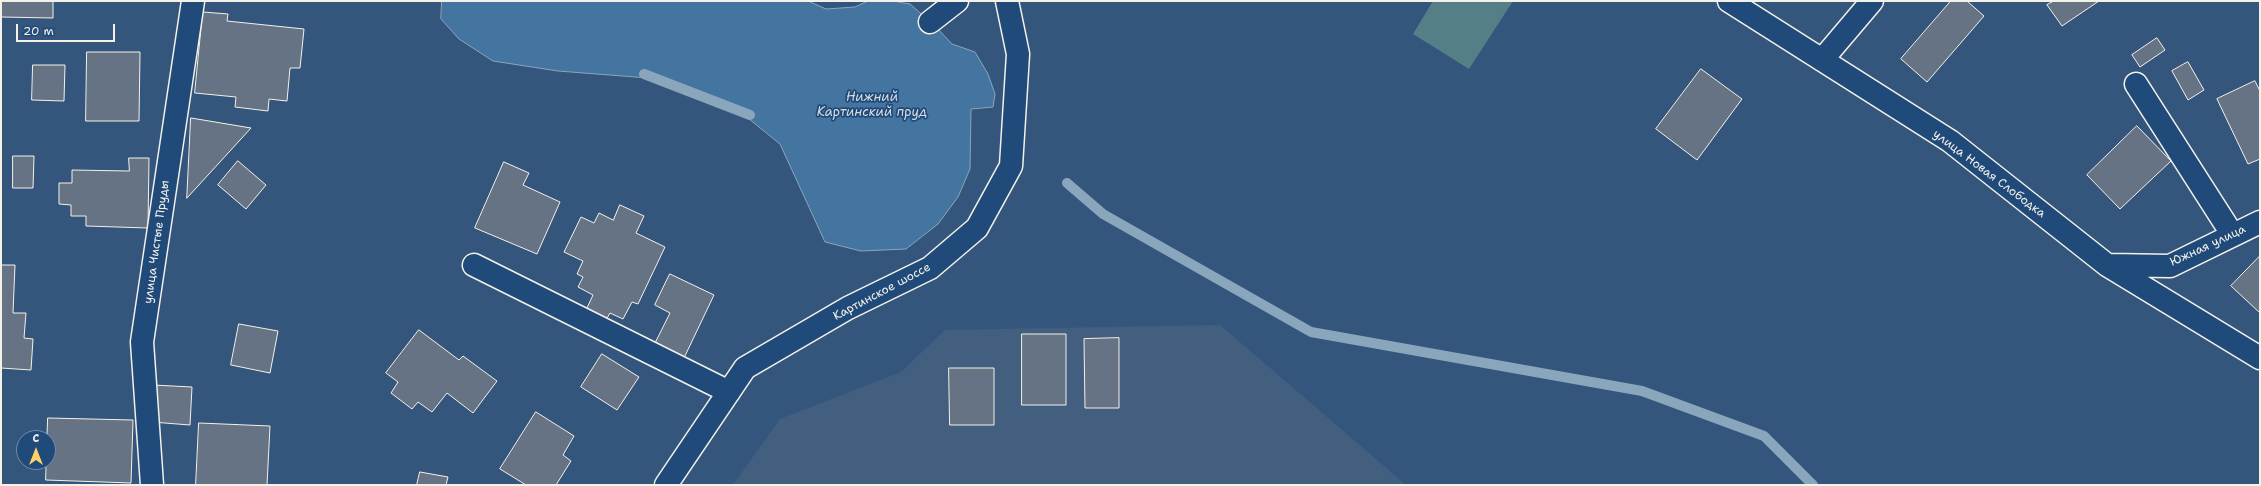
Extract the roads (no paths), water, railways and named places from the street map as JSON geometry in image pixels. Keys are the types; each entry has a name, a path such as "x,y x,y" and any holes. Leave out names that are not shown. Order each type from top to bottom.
{"street":[{"name":"улица Чистые Пруды","path":"152,485 142,342 193,1"},
{"path":"930,22 957,1"},
{"name":"Картинское шоссе","path":"669,483 745,368 848,308 930,268 977,228 1011,166 1018,54 1007,1"},
{"path":"1822,60 1872,1"},
{"name":"улица Новая Слободка","path":"1735,3 1950,141 2107,265 2253,354"},
{"path":"2136,84 2232,234"},
{"name":"Южная улица","path":"2107,265 2170,266 2232,234 2260,222"},
{"path":"474,266 729,392"}],"water":[{"name":"Нижний Картинский пруд","path":"442,1 808,1 826,9 855,7 868,1 893,1 910,4 936,27 952,44 975,52 988,74 995,94 993,107 971,109 970,169 958,197 938,224 906,249 861,251 825,242 780,144 728,102 661,79 558,71 493,61 459,39 441,19"}],"waterway":[{"path":"644,74 750,115"},
{"path":"1067,183 1103,214 1311,332 1642,391 1764,436 1813,485"}]}
